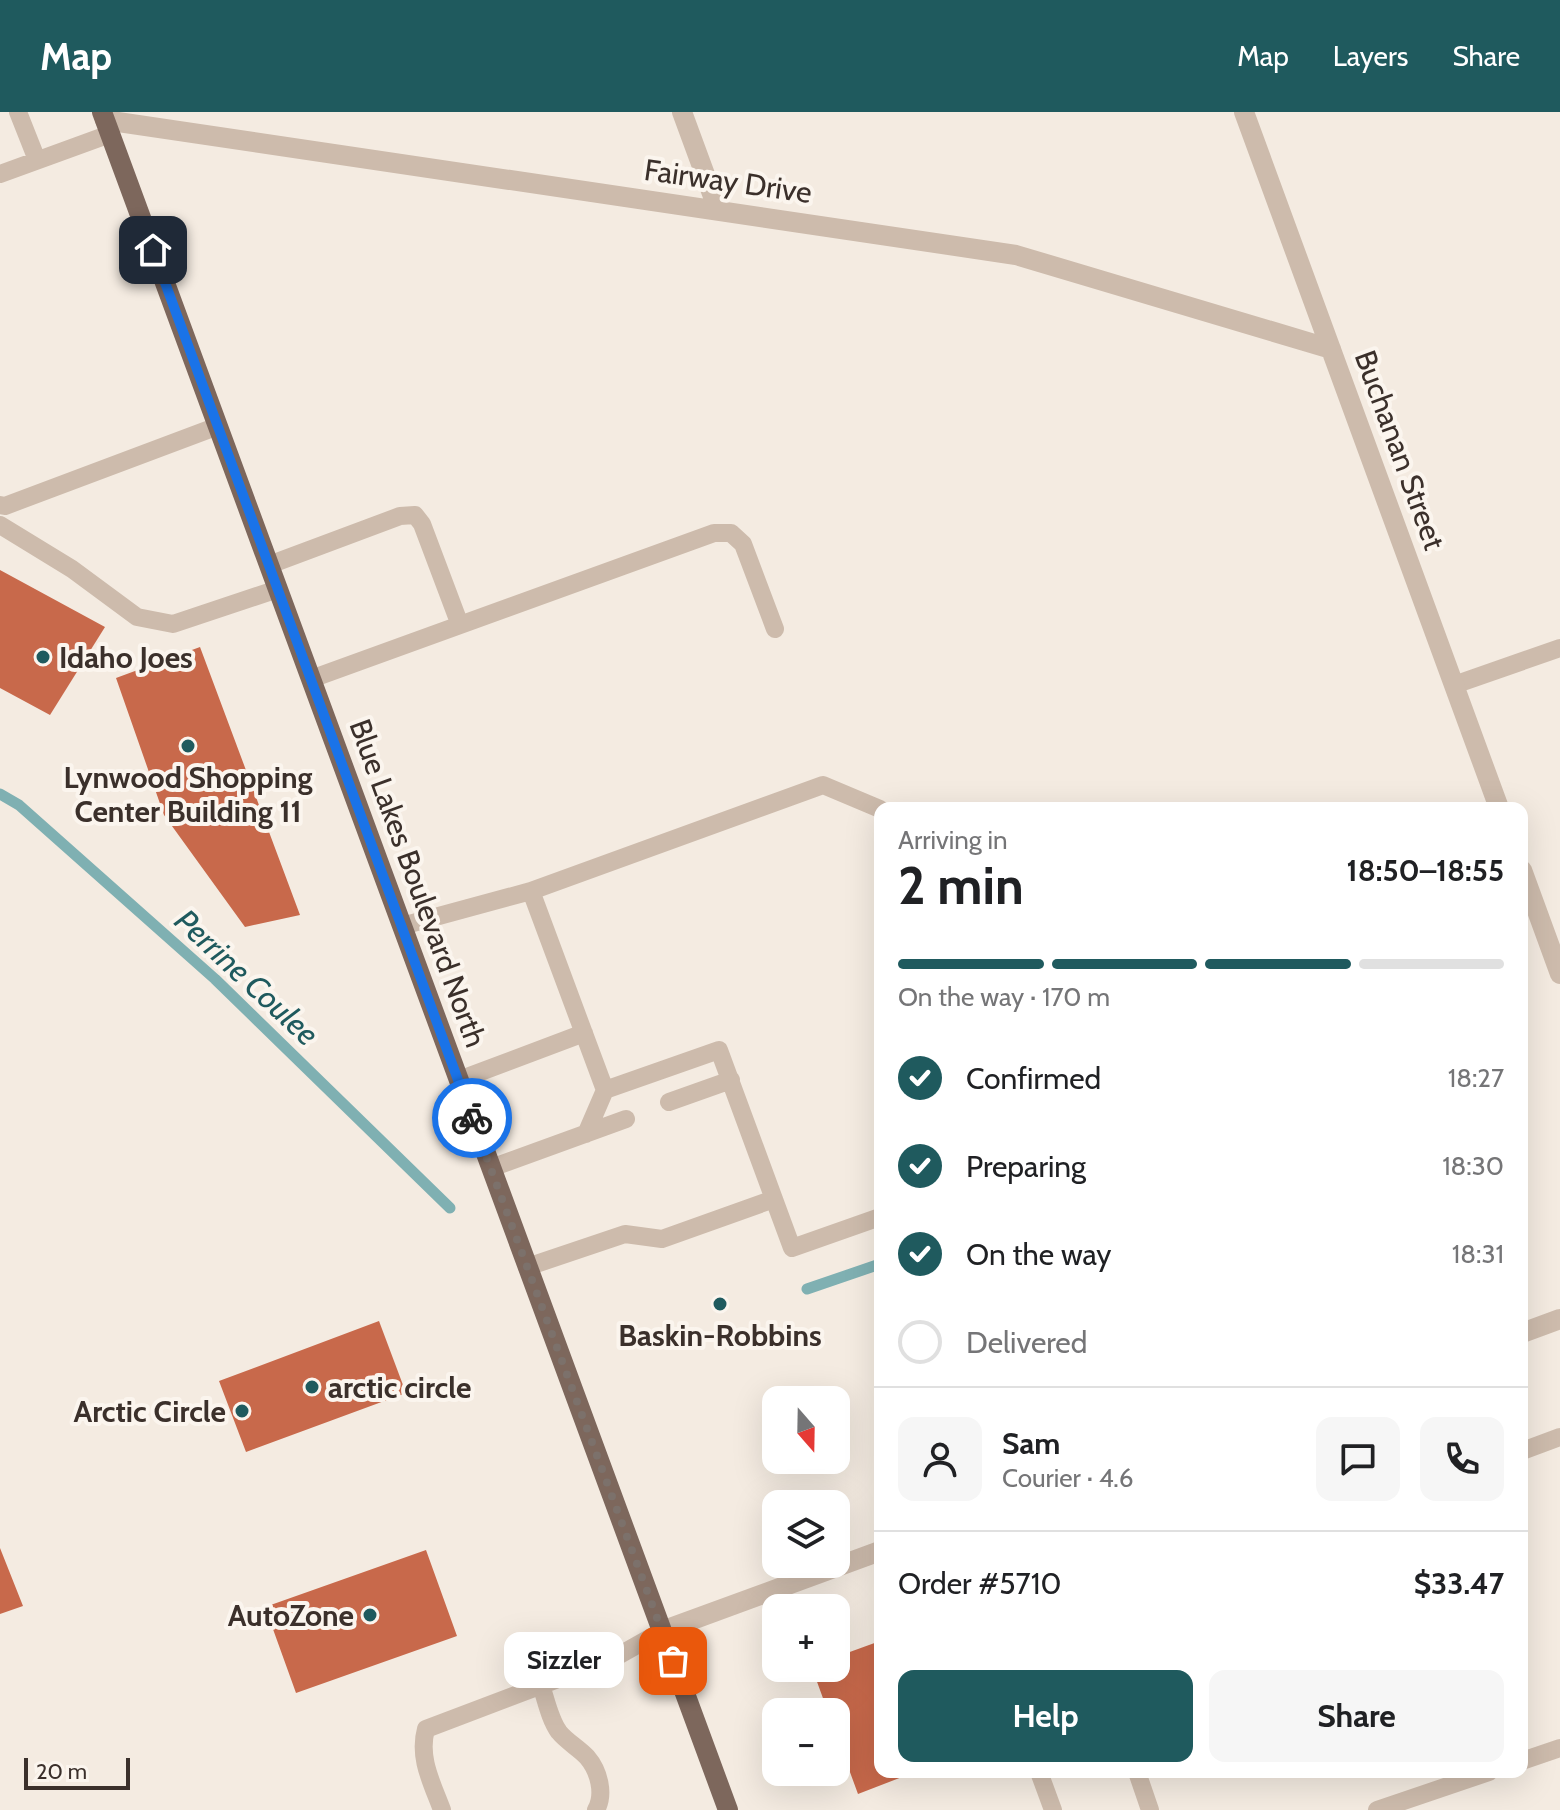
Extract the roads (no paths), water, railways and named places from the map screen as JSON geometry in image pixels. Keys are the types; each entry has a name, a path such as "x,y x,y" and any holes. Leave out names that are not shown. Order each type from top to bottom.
{"main road":[{"name":"Blue Lakes Boulevard North","path":"106,122 728,1810"}],"street":[{"path":"682,112 718,210"},
{"name":"Buchanan Street","path":"1244,112 1497,802"},
{"name":"Fairway Drive","path":"106,122 1016,255 1331,349"},
{"path":"1528,886 1559,967"},
{"path":"1528,1331 1560,1319"},
{"path":"662,1631 874,1553"}],"lane":[{"path":"18,112 37,160"},
{"path":"0,174 37,160 106,122"},
{"path":"0,505 5,506 218,426"},
{"path":"269,565 400,516 415,515 422,524 460,625"},
{"path":"0,525 72,569 137,617 173,624 278,589"},
{"path":"311,679 714,533 731,533 743,544 775,629"},
{"path":"1454,685 1560,648"},
{"path":"402,926 531,891 823,785 874,806"},
{"path":"531,891 605,1090 586,1134"},
{"path":"459,1080 584,1033"},
{"path":"605,1090 719,1050 792,1248 874,1219"},
{"path":"669,1102 731,1080"},
{"path":"491,1168 626,1119"},
{"path":"527,1267 625,1234 662,1239 774,1199"},
{"path":"1528,1449 1560,1437"},
{"path":"442,1810 425,1762 422,1745 426,1729 616,1657 662,1631"},
{"path":"541,1685 555,1725 589,1759 601,1785 596,1810"},
{"path":"1528,1759 1560,1748"},
{"path":"1041,1778 1053,1810"},
{"path":"1139,1778 1150,1810"},
{"path":"1377,1810 1415,1803 1475,1778"}],"waterway":[{"name":"Perrine Coulee","path":"0,794 19,805 215,979 450,1208"},
{"name":"Perrine Coulee","path":"807,1289 874,1266"}],"place":[{"name":"Idaho Joes","path":"43,657"},
{"name":"Lynwood Shopping Center Building 11","path":"188,746"},
{"name":"Baskin-Robbins","path":"720,1304"},
{"name":"arctic circle","path":"312,1387"},
{"name":"Arctic Circle","path":"242,1411"},
{"name":"AutoZone","path":"370,1615"},
{"name":"Sizzler","path":"673,1661"}]}
